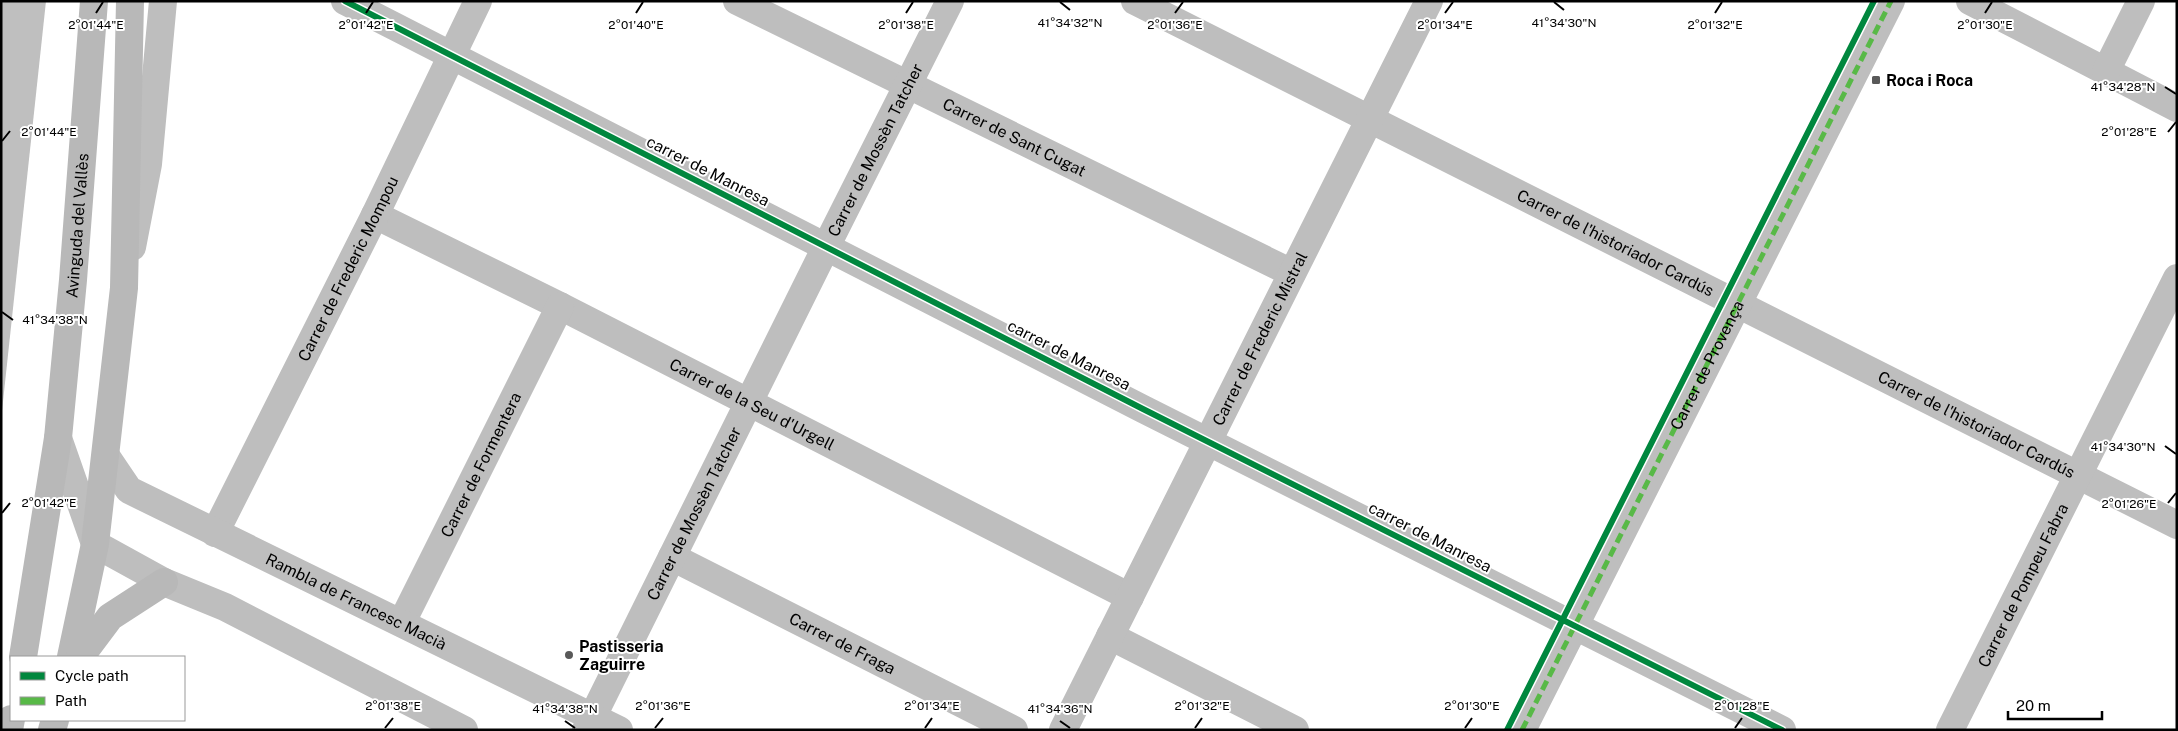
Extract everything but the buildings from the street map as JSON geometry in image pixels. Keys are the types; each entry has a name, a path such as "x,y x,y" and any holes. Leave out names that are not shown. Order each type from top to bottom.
{"main road":[{"name":"Avinguda del Vallès","path":"23,656 58,438 73,280 94,1"},
{"path":"71,656 95,544 124,288 130,1"},
{"path":"81,656 110,617 164,582"}],"street":[{"path":"124,288 148,164 163,1"},
{"name":"carrer de Manresa","path":"345,1 1208,441 1782,730"},
{"name":"Carrer de Frederic Mompou","path":"215,533 375,215 478,1"},
{"name":"Carrer de Sant Cugat","path":"736,1 1292,273"},
{"name":"Carrer de Mossèn Tatcher","path":"589,723 950,1"},
{"name":"Carrer de l'historiador Cardús","path":"1135,1 2177,525"},
{"name":"Carrer de Frederic Mistral","path":"1063,730 1429,1"},
{"name":"Carrer de Provença","path":"1522,730 1891,1"},
{"path":"1970,1 2177,108"},
{"path":"2106,71 2141,1"},
{"name":"Carrer de la Seu d'Urgell","path":"375,215 560,306 1130,597"},
{"name":"Carrer de Pompeu Fabra","path":"1950,730 2177,278"},
{"name":"Carrer de Formentera","path":"402,622 560,306"},
{"path":"58,438 95,544 164,582 225,607 464,730"},
{"name":"Rambla de Francesc Macià","path":"106,456 129,490 402,622 589,723 619,730"},
{"name":"Carrer de Fraga","path":"672,556 1014,730"},
{"path":"1110,636 1295,730"}],"shaded area":[{"path":"1,1 46,1 1,420"}],"marked path":[{"path":"1522,730 1891,1"}],"cycle path":[{"path":"345,1 1143,409 1782,730"},
{"path":"1507,730 1874,1"}],"place":[{"name":"Roca i Roca","path":"1876,80"},
{"name":"Pastisseria Zaguirre","path":"569,655"}]}
